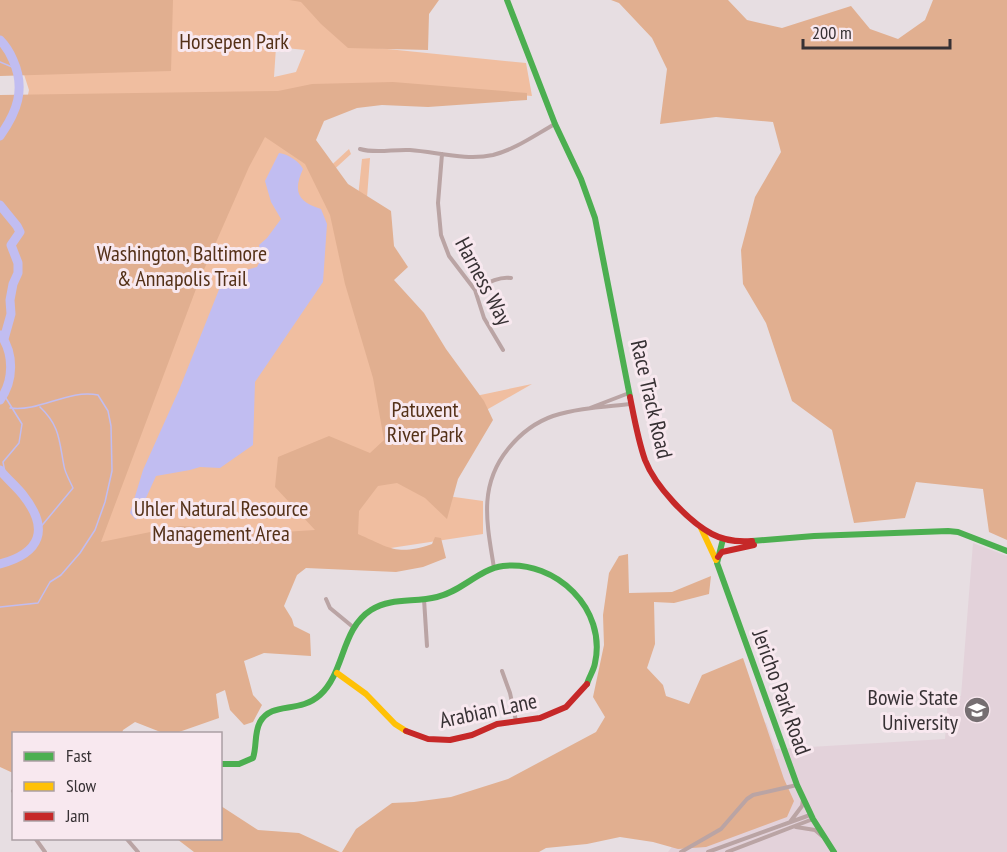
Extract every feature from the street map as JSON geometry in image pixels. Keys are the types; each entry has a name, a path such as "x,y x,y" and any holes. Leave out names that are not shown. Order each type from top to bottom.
{"street":[{"name":"Race Track Road","path":"507,0 555,124 581,179 595,218 631,404 648,469 671,501 712,534 737,542 814,536 948,531 958,532 1007,551"},
{"path":"360,149 375,153 390,150 478,157 495,155 522,144 555,124"},
{"name":"Harness Way","path":"442,154 438,203 441,235 449,256 475,290 484,318 503,350"},
{"path":"475,290 495,280 511,278"},
{"path":"586,409 629,393"},
{"path":"494,568 486,506 495,468 512,444 536,424 553,416 586,409 631,404"},
{"name":"Jericho Park Road","path":"696,522 717,560 803,800 834,852"},
{"path":"717,560 723,539"},
{"path":"717,560 722,552 755,545 760,541"},
{"name":"Arabian Lane","path":"522,566 543,571 561,579 577,593 594,625 595,664 579,694 569,705 555,714 538,720 497,724 453,740 422,738 396,725 369,696 337,673 353,627 368,613 382,604 398,599 424,599 455,591 494,568 522,566"},
{"path":"326,599 330,608 353,627"},
{"path":"424,599 427,646"},
{"path":"502,671 516,721"},
{"path":"222,764 239,764 253,758 256,731 269,711 304,705 322,693 337,673"},
{"path":"681,852 721,829 753,795 797,785"},
{"path":"791,825 803,800"},
{"path":"727,852 812,817"},
{"path":"708,852 791,825 815,830 826,840"},
{"path":"36,840 45,852"},
{"path":"128,840 138,852"}],"shaded area":[{"path":"279,153 293,158 301,166 303,169 298,184 299,195 307,203 321,209 327,224 323,282 255,382 253,445 220,468 200,467 156,476 136,520 130,513 143,470 179,390 226,272 239,272 257,267 261,259 259,245 281,219 271,202 265,181"},
{"name":"Bowie State University","path":"973,543 1007,556 1007,852 668,852 766,722 776,749 945,739 948,698 961,696"}],"green space":[{"name":"Washington, Baltimore & Annapolis Trail","path":"0,0 336,0 358,46 526,63 532,96 430,87 374,94 306,127 324,172 349,149 351,154 327,176 357,207 362,159 370,158 365,224 452,401 532,384 467,421 433,494 483,501 483,534 384,549 0,583 21,127 29,90","holes":["276,47 305,50 296,72 274,77"]},
{"path":"0,0 173,0 171,71 0,76"},
{"path":"289,0 439,0 429,14 428,50 348,48 301,2"},
{"path":"611,0 728,0 747,20 782,28 851,6 870,29 898,39 925,20 933,0 1007,0 1007,540 989,532 983,489 916,482 905,518 854,523 832,430 792,401 766,323 743,284 741,250 755,197 781,152 773,122 716,117 660,124 667,69 652,38 619,3"},
{"name":"Patuxent River Park","path":"393,82 527,93 527,100 428,107 382,105 357,108 324,121 316,140 348,184 391,211 394,246 408,267 394,280 424,313 446,349 484,401 493,420 458,479 447,519 425,498 397,483 378,486 359,511 358,534 402,550 420,548 432,544 435,537 441,538 446,558 423,567 396,572 306,568 297,575 284,606 294,626 310,634 311,656 264,653 244,661 253,695 262,705 253,722 244,725 230,710 225,690 216,694 219,718 179,732 160,732 135,722 122,732 12,732 12,773 0,767 0,95 278,91 312,84","holes":["265,137 305,164 330,215 345,284 373,378 384,440 370,453 329,436 278,457 275,487 315,530 283,532 180,526 101,542 199,281 249,167"]},
{"path":"628,554 629,593 672,592 711,576 709,594 674,603 654,602 655,644 647,668 663,685 666,696 689,704 702,675 743,658 784,779 794,801 787,817 706,847 678,849 620,837 587,844 546,848 539,852 342,852 356,829 392,803 451,797 508,779 596,732 605,717 593,697 604,645 603,615 609,573 619,556"},
{"path":"222,807 258,830 299,833 340,852 194,852 178,840 222,840"}],"waterway":[{"path":"0,40 13,60 19,81 15,109 0,136"},
{"path":"0,62 17,69"},
{"path":"0,205 20,232 11,245 18,263 18,273 13,284 10,300 11,314 4,339"},
{"path":"0,400 5,393 11,368 8,350 1,335"},
{"path":"4,395 22,424 19,443 3,462 6,478"},
{"path":"0,607 38,603 50,582 61,575 80,553 95,530 105,502 112,471 111,426 108,411 98,395 76,395 32,407 10,408"},
{"path":"39,529 73,488 65,469 55,427 40,407"},
{"path":"0,470 31,507 37,519 38,529 37,538 25,553 0,564"}],"traffic: fast":[{"path":"507,0 555,124 581,179 595,218 630,397"},
{"path":"752,541 814,536 948,531 958,532 1007,551"},
{"path":"723,539 717,563 797,785 813,819 834,852"},
{"path":"222,764 239,764 253,758 258,726 265,716 279,709 312,701 320,695 334,675 354,628 371,610 387,603 428,599 446,594 486,571 503,566 523,566 541,571 559,580 585,607 593,624 597,643 594,666 587,684"}],"traffic: slow":[{"path":"701,528 716,560"},
{"path":"337,673 366,694 395,724 406,731"}],"traffic: jam":[{"path":"630,397 645,460 656,481 673,502 693,521 712,534 732,540 752,541"},
{"path":"718,557 722,552 754,545"},
{"path":"406,731 428,739 450,740 472,735 497,724 540,718 566,707 587,684"}],"place":[{"name":"Bowie State University","path":"977,710"}],"park label":[{"name":"Horsepen Park","path":"234,41"},
{"name":"Uhler Natural Resource Management Area","path":"221,520"}]}
